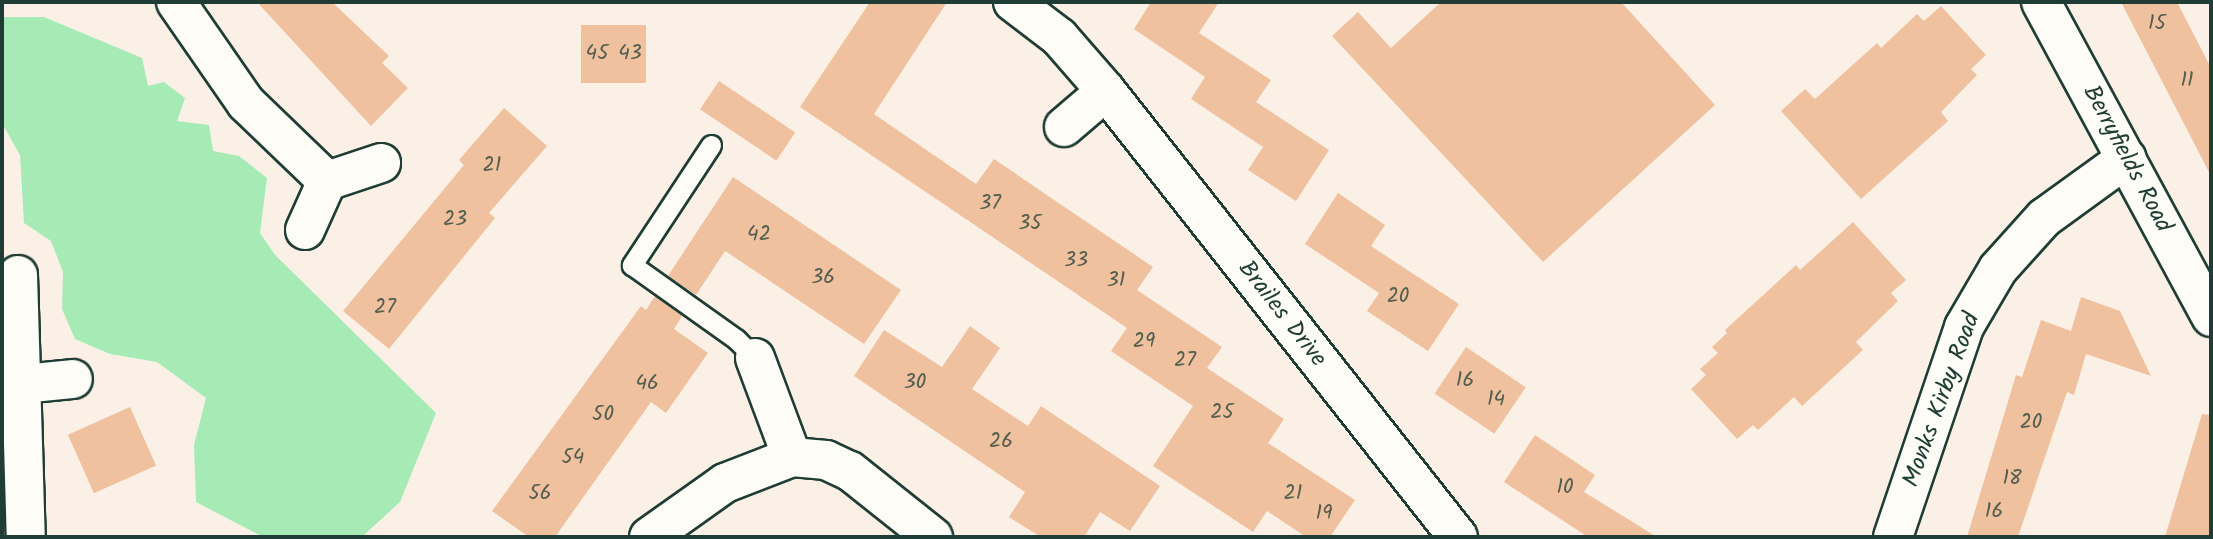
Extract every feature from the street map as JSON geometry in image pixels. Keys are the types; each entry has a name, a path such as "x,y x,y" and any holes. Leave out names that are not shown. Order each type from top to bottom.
{"street":[{"path":"176,2 246,103 327,181"},
{"name":"Brailes Drive","path":"1013,2 1059,37 1106,91 1458,537"},
{"name":"Berryfields Road","path":"2041,2 2211,317"},
{"path":"1064,127 1106,91"},
{"name":"Monks Kirby Road","path":"1893,537 1964,327 1998,269 2044,218 2127,158"},
{"path":"305,230 327,181 381,163"},
{"path":"18,275 26,537"},
{"path":"755,358 792,457"},
{"path":"23,384 73,379"},
{"path":"649,537 725,482 792,457 827,460 850,471 933,537"}],"lane":[{"path":"711,145 632,265 736,339 755,358"}],"green space":[{"path":"2,17 44,17 142,58 148,86 164,82 185,98 177,121 209,125 213,151 239,156 267,178 260,233 275,255 436,413 400,502 364,535 263,537 196,502 194,445 206,398 157,362 110,354 75,339 62,309 63,272 51,241 24,223 20,155 2,123"}],"building":[{"path":"257,2 332,2 389,56 382,63 408,88 371,126"},
{"path":"870,2 947,2 874,114 976,184 994,159 1153,267 1137,290 1222,347 1207,368 1284,419 1268,443 1355,500 1330,537 1306,537 1267,511 1253,532 1153,466 1193,406 1111,351 1127,328 800,107"},
{"path":"1151,2 1219,2 1199,33 1271,80 1256,102 1329,150 1296,201 1248,170 1263,147 1191,99 1205,77 1134,29"},
{"path":"1441,2 1621,2 1715,105 1543,262 1332,36 1358,12 1391,48"},
{"path":"2121,2 2177,2 2211,68 2211,176"},
{"path":"1941,6 1986,55 1971,69 1977,75 1941,112 1948,121 1861,199 1781,111 1805,89 1815,99 1877,43 1881,48 1917,14 1924,21"},
{"path":"581,25 646,25 646,83 581,83"},
{"path":"719,81 795,132 776,161 700,109"},
{"path":"504,108 547,146 489,213 495,218 389,349 343,311 464,165 459,160"},
{"path":"733,177 901,290 864,344 725,251 696,295 668,276"},
{"path":"1338,193 1385,225 1371,246 1459,304 1428,351 1367,311 1379,293 1305,244"},
{"path":"1853,222 1906,280 1891,293 1898,301 1856,342 1863,350 1802,406 1794,397 1758,430 1753,425 1737,439 1691,389 1706,375 1700,369 1718,353 1712,347 1727,333 1725,330 1796,265 1800,270"},
{"path":"655,296 682,316 674,329 708,353 666,413 651,402 555,537 529,537 492,511 641,306 646,310"},
{"path":"2081,297 2120,311 2151,376 2086,354 2074,395 2067,392 2018,537 1967,537 2016,375 2022,377 2041,320 2071,331"},
{"path":"970,326 1000,348 972,389 1028,426 1041,406 1160,486 1130,531 1100,512 1084,537 1041,537 1009,517 1025,492 854,376 884,330 942,367"},
{"path":"1466,347 1526,387 1494,434 1435,393"},
{"path":"130,407 156,465 94,493 68,435"},
{"path":"2202,414 2211,415 2211,537 2165,537"},
{"path":"1535,435 1595,475 1584,492 1657,537 1588,537 1504,482"}]}
